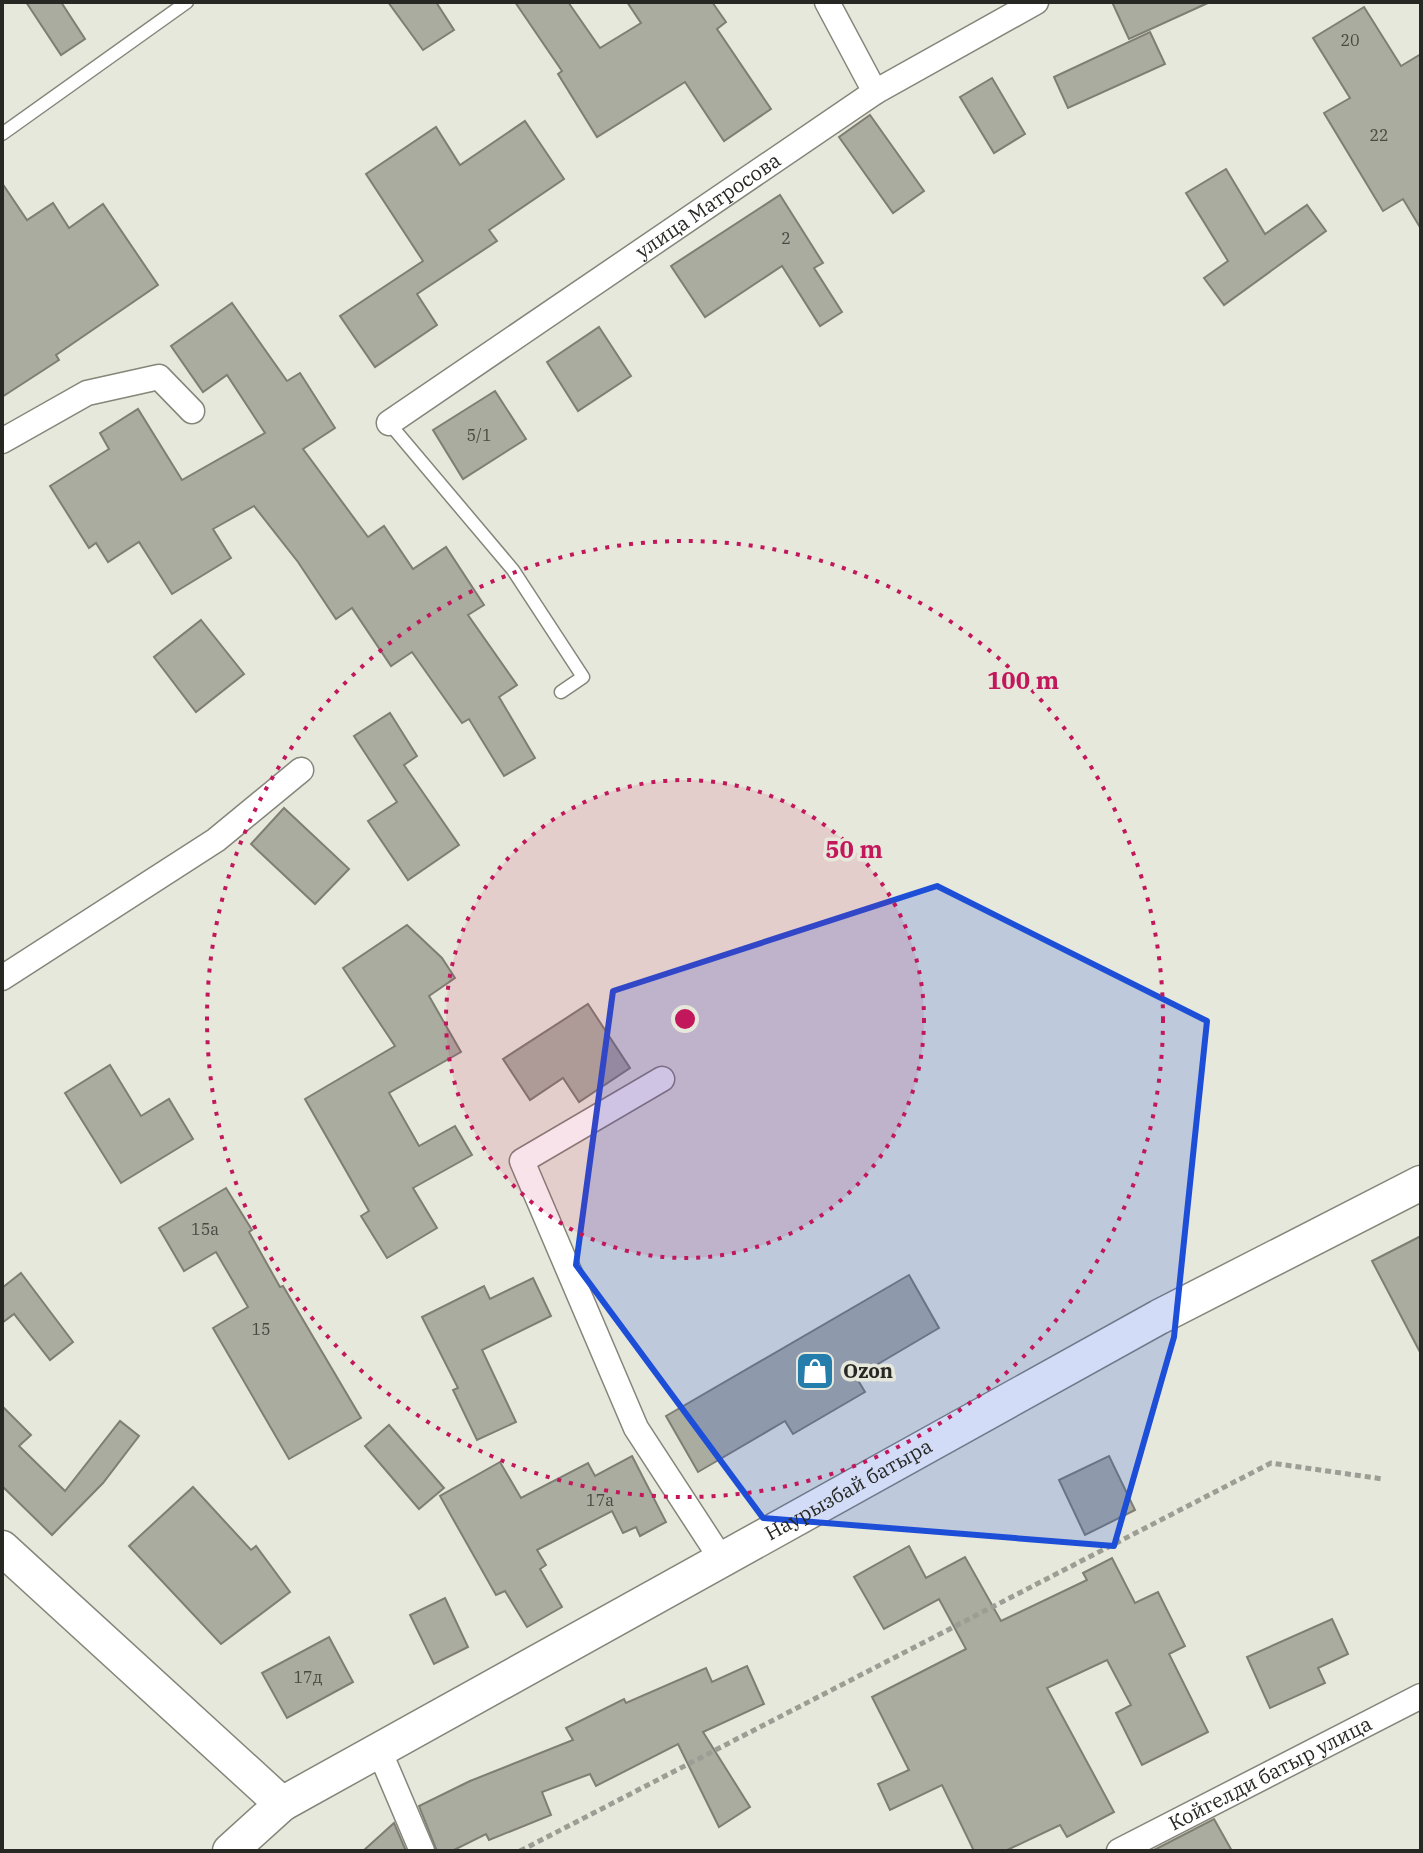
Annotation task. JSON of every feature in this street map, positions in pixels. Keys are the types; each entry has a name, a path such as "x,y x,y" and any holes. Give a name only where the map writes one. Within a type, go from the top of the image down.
{"main road":[{"name":"Наурызбай батыра","path":"230,1851 282,1804 1159,1317 1421,1183"},
{"path":"2,1548 282,1804"}],"street":[{"path":"827,2 875,92"},
{"name":"улица Матросова","path":"389,423 875,92 1036,2"},
{"path":"2,441 87,393 159,377 192,411"},
{"path":"2,978 216,840 301,770"},
{"path":"662,1079 522,1161 636,1428 722,1560"},
{"name":"Койгелди батыр улица","path":"1119,1851 1421,1696"},
{"path":"379,1750 422,1851"}],"lane":[{"path":"2,134 187,2"},
{"path":"389,423 513,570 583,677 561,692"}],"path":[{"path":"520,1851 1271,1463 1383,1479"}],"highlighted area":[{"path":"937,886 1207,1021 1174,1337 1114,1546 763,1518 576,1265 613,991"}],"building":[{"path":"26,2 61,2 85,39 61,55"},
{"path":"388,2 436,2 454,30 423,50"},
{"path":"515,2 568,2 600,48 641,23 627,2 712,2 726,22 717,29 771,109 724,141 685,82 597,137 558,74 562,71"},
{"path":"1112,2 1210,2 1129,39"},
{"path":"1364,7 1401,66 1421,54 1421,229 1403,199 1383,211 1324,113 1350,98 1313,38"},
{"path":"1150,32 1165,64 1068,108 1054,77"},
{"path":"992,78 1025,134 994,153 960,97"},
{"path":"870,115 924,191 893,213 839,137"},
{"path":"525,121 564,179 489,230 497,241 417,294 437,325 375,367 340,316 423,261 366,174 436,127 460,165"},
{"path":"1226,169 1265,234 1307,205 1326,231 1224,305 1204,278 1228,261 1186,193"},
{"path":"2,183 27,220 53,203 69,228 103,204 158,285 56,355 59,360 2,397"},
{"path":"780,195 823,263 814,268 842,312 820,326 782,266 705,317 671,266"},
{"path":"232,303 287,381 300,373 335,428 303,449 368,537 384,526 413,569 446,547 484,605 468,615 517,685 499,697 535,758 504,776 469,719 462,723 412,652 391,666 352,608 336,619 298,562 254,506 213,529 231,558 172,594 139,542 108,562 96,543 89,548 50,486 109,449 100,433 138,409 182,480 265,433 227,375 203,392 171,346"},
{"path":"599,327 631,376 578,411 547,362"},
{"path":"495,391 526,439 463,479 433,430"},
{"path":"201,620 244,674 196,712 154,657"},
{"path":"390,713 417,756 404,765 459,845 408,880 368,821 397,802 354,736"},
{"path":"284,808 349,869 315,904 251,844"},
{"path":"407,925 442,958 455,978 429,996 461,1052 389,1093 419,1146 455,1126 472,1155 413,1188 437,1228 387,1258 361,1216 369,1211 305,1099 395,1046 343,968"},
{"path":"588,1004 630,1068 579,1102 563,1078 530,1100 503,1059"},
{"path":"110,1065 141,1116 169,1099 193,1139 121,1183 65,1093"},
{"path":"226,1188 252,1230 249,1232 280,1287 283,1286 361,1418 289,1459 213,1328 248,1307 216,1252 184,1271 159,1228"},
{"path":"1421,1236 1421,1354 1372,1261"},
{"path":"21,1273 73,1342 50,1360 14,1314 2,1323 2,1288"},
{"path":"909,1275 939,1328 856,1377 865,1392 793,1434 785,1421 698,1472 666,1416"},
{"path":"533,1278 551,1316 482,1350 516,1422 477,1440 453,1390 458,1388 422,1317 484,1286 490,1299"},
{"path":"2,1406 31,1435 19,1446 65,1491 120,1421 139,1436 103,1483 52,1535 2,1486"},
{"path":"389,1425 444,1488 419,1509 365,1446"},
{"path":"632,1456 666,1522 640,1536 636,1527 623,1533 612,1511 537,1550 546,1565 540,1569 562,1607 527,1627 505,1591 496,1595 440,1496 500,1462 521,1498 588,1463 595,1476"},
{"path":"1109,1456 1135,1510 1085,1535 1059,1480"},
{"path":"193,1487 251,1550 256,1546 290,1592 221,1644 129,1546"},
{"path":"909,1546 926,1578 965,1557 1001,1621 1087,1580 1083,1573 1112,1558 1135,1603 1158,1592 1185,1646 1169,1654 1208,1732 1142,1765 1116,1713 1131,1705 1107,1660 1047,1688 1114,1812 1067,1837 1060,1825 1005,1851 974,1851 942,1785 890,1810 878,1784 909,1770 872,1697 966,1649 939,1599 884,1629 854,1577"},
{"path":"445,1598 468,1647 434,1664 410,1615"},
{"path":"1332,1619 1348,1654 1318,1668 1325,1683 1270,1708 1247,1657"},
{"path":"329,1637 353,1682 287,1718 262,1673"},
{"path":"747,1666 764,1704 703,1732 750,1807 719,1827 678,1744 596,1786 590,1774 542,1792 551,1815 489,1840 486,1834 452,1851 437,1851 419,1806 470,1781 573,1740 566,1728 624,1699 626,1703 706,1668 712,1682"},
{"path":"1214,1819 1232,1851 1152,1851 1158,1848"},
{"path":"394,1823 406,1851 363,1851"}],"place":[{"name":"Ozon","path":"815,1371"}]}
